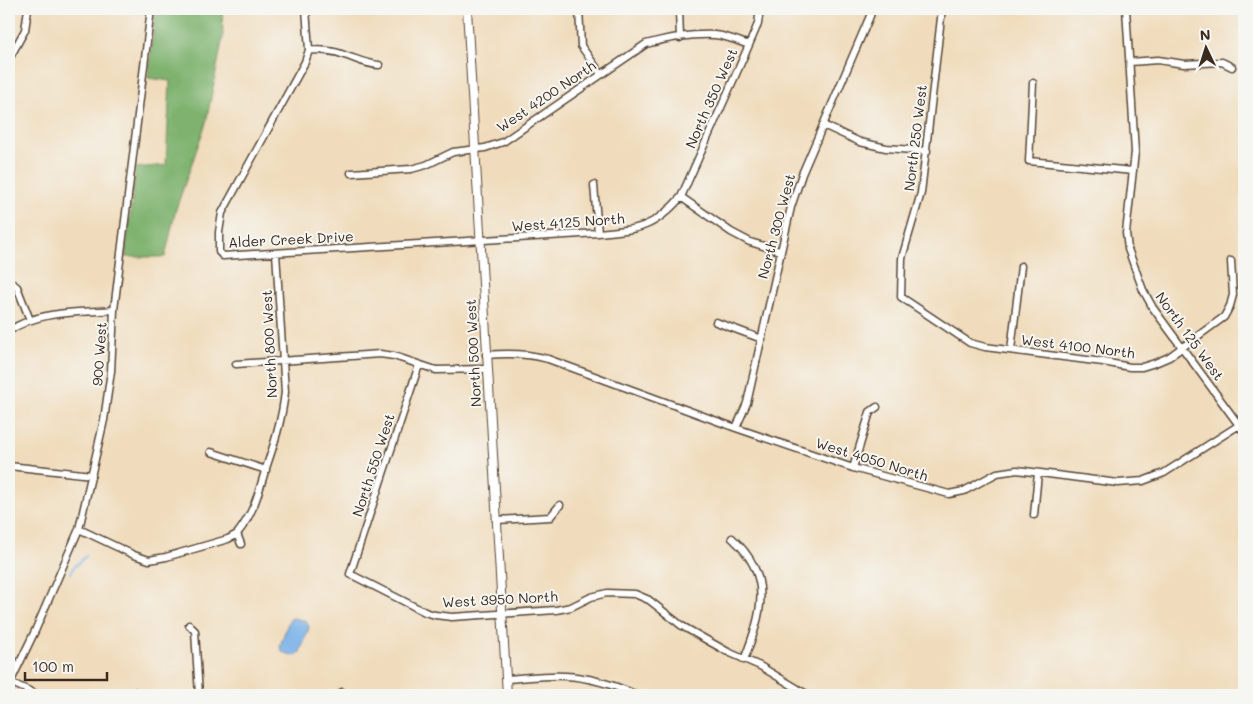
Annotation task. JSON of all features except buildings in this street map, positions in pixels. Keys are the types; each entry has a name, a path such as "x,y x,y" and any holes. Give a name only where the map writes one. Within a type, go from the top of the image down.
{"street":[{"path":"9,59 25,30 28,9"},
{"name":"900 West","path":"9,684 35,631 79,529 92,475 109,392 114,310 152,9"},
{"name":"Alder Creek Drive","path":"306,9 308,50 302,70 227,202 220,223 219,252 223,256 481,240"},
{"name":"North 500 West","path":"467,9 507,695"},
{"path":"579,9 581,46 601,74"},
{"path":"679,9 680,38"},
{"name":"North 350 West","path":"681,197 758,24 760,9"},
{"name":"North 300 West","path":"736,428 747,403 791,207 802,174 872,9"},
{"name":"North 250 West","path":"901,297 902,258 921,193 927,151 942,9"},
{"name":"North 125 West","path":"1126,9 1135,132 1126,233 1128,249 1143,290 1153,308 1242,424 1244,432"},
{"name":"West 4200 North","path":"351,173 411,170 453,152 476,150 503,142 646,44 665,39 716,35 749,45"},
{"path":"308,50 324,50 342,54 366,64 379,65"},
{"path":"1130,62 1158,60 1184,64 1222,62 1232,67"},
{"path":"1033,83 1029,161 1133,171"},
{"path":"823,126 860,142 886,148 927,151"},
{"path":"594,185 598,233"},
{"path":"681,197 731,232 750,242 780,251"},
{"name":"West 4125 North","path":"481,240 634,230 648,224 670,209 681,197"},
{"name":"North 800 West","path":"237,534 248,521 283,414 285,392 276,252"},
{"name":"West 4100 North","path":"901,297 970,343 985,347 1130,367 1142,367 1169,357 1224,317 1233,295 1231,261"},
{"path":"1011,350 1021,266"},
{"path":"9,281 17,287 30,320"},
{"path":"9,331 30,320 47,315 114,310"},
{"path":"716,322 762,339"},
{"name":"West 4050 North","path":"486,355 513,353 548,359 736,428 853,468 949,494 964,491 996,473 1017,470 1118,483 1143,481 1164,473 1242,424"},
{"path":"236,364 380,354 394,356 436,370 487,369"},
{"name":"North 550 West","path":"350,574 419,365"},
{"path":"853,468 870,412 877,407"},
{"path":"211,452 266,470"},
{"path":"9,466 92,475"},
{"path":"1034,514 1038,473"},
{"path":"496,520 550,517 560,505"},
{"path":"79,529 134,555 149,560 228,539 237,534 241,544"},
{"path":"732,538 745,550 756,569 759,581 759,613 744,660"},
{"name":"West 3950 North","path":"350,574 425,612 452,617 556,610 571,607 591,597 607,593 635,594 649,600 682,626 744,660 760,666 798,692 808,695"},
{"path":"189,625 194,631 199,695"},
{"path":"506,680 572,677 616,686 637,695"},
{"path":"9,684 38,695"}],"green space":[{"path":"156,9 222,9 223,37 206,123 176,209 165,257 125,257 136,168 166,165 170,81 148,78"}],"water":[{"path":"293,618 306,621 309,627 300,652 295,656 282,652 280,646 289,620"}],"waterway":[{"path":"71,573 74,567 86,556"}]}
